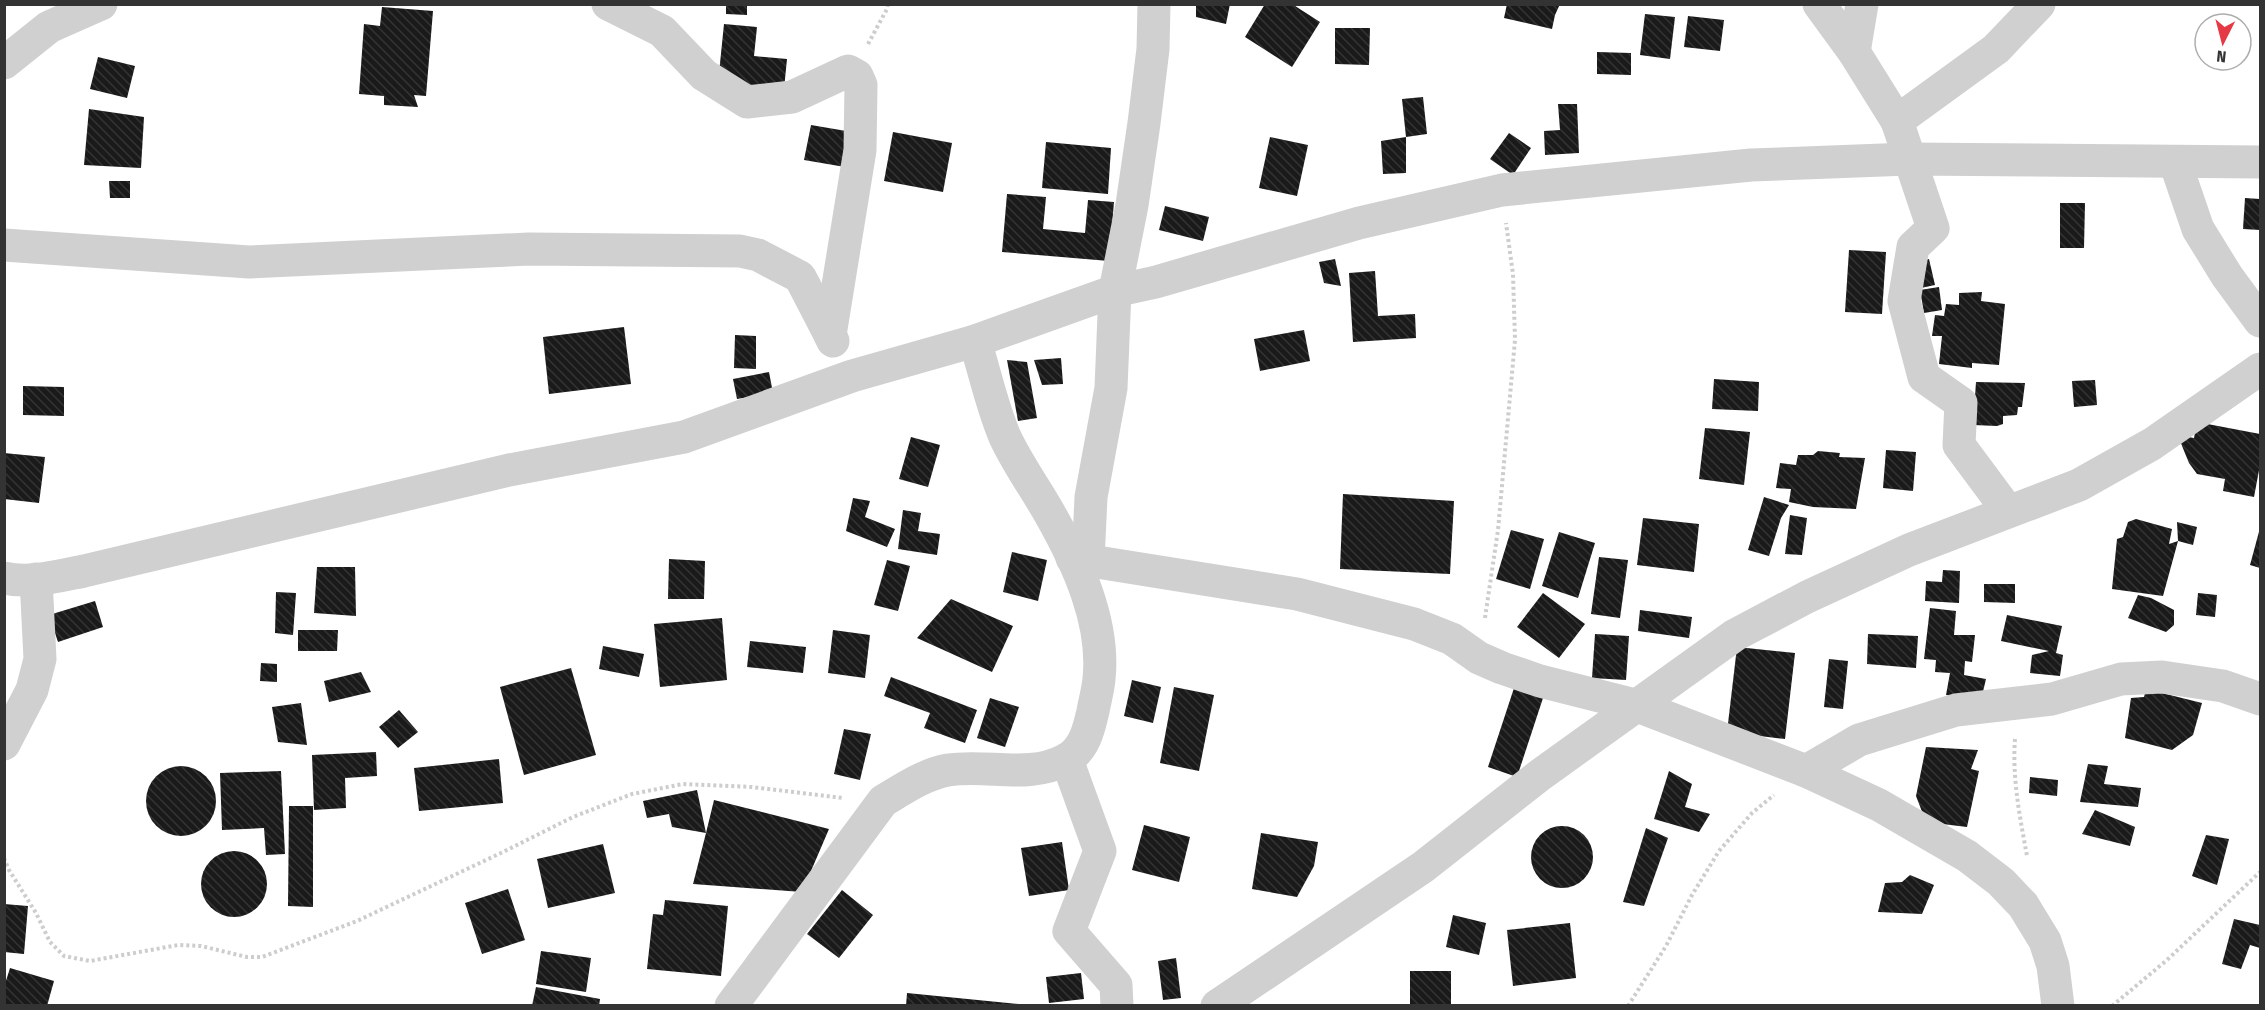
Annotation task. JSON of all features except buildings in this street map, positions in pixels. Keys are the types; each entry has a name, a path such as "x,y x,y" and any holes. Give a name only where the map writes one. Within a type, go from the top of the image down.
{"street":[{"path":"4,63 50,27 102,4"},
{"path":"608,4 662,31 704,75 747,102 792,97 848,71 857,76 861,85 860,150 830,335"},
{"path":"1080,560 1111,388 1115,291 1132,205 1144,123 1153,49 1154,4"},
{"path":"1819,4 1854,52 1897,121 1933,228 1913,247 1904,301 1924,377 1961,403 1959,445 2008,511"},
{"path":"1854,52 1862,4"},
{"path":"1897,121 1996,49 2039,4"},
{"path":"4,744 32,690 40,659 20,578 84,572 509,470 684,437 852,376 975,341 1115,291 1156,282 1359,223 1502,190 1751,165 1909,159 2260,162"},
{"path":"2175,162 2198,229 2227,276 2260,321"},
{"path":"4,245 249,262 529,249 740,251 758,255 800,277 852,376"},
{"path":"731,1005 883,801 914,782 947,770 1023,771 1046,768 1067,760 1080,748 1089,729 1100,679 1093,609 1080,560 1019,463 1005,435 975,341"},
{"path":"1217,1005 1423,867 1540,775 1635,705 1746,629 1909,550 2079,485 2152,444 2260,369"},
{"path":"1080,560 1221,580 1297,594 1413,624 1452,639 1479,658 1540,681 1635,705 1806,771 1879,804 1967,856 2001,882 2023,905 2045,941 2057,986 2058,1005"},
{"path":"1806,771 1859,740 1956,710 2052,699 2121,679 2162,677 2223,686 2260,699"},
{"path":"1067,760 1100,850 1069,931 1116,986 1117,1005"}],"path":[{"path":"857,76 870,37 888,4"},
{"path":"1479,658 1498,530 1515,340 1513,274 1502,190"},
{"path":"2018,702 2014,758 2017,802 2027,857"},
{"path":"1628,1005 1666,946 1692,895 1719,851 1752,813 1806,771"},
{"path":"4,858 50,942 64,956 90,961 178,945 201,946 247,957 262,957 357,921 573,817 632,794 683,784 752,787 883,801"},
{"path":"2112,1005 2167,960 2260,872"}]}
